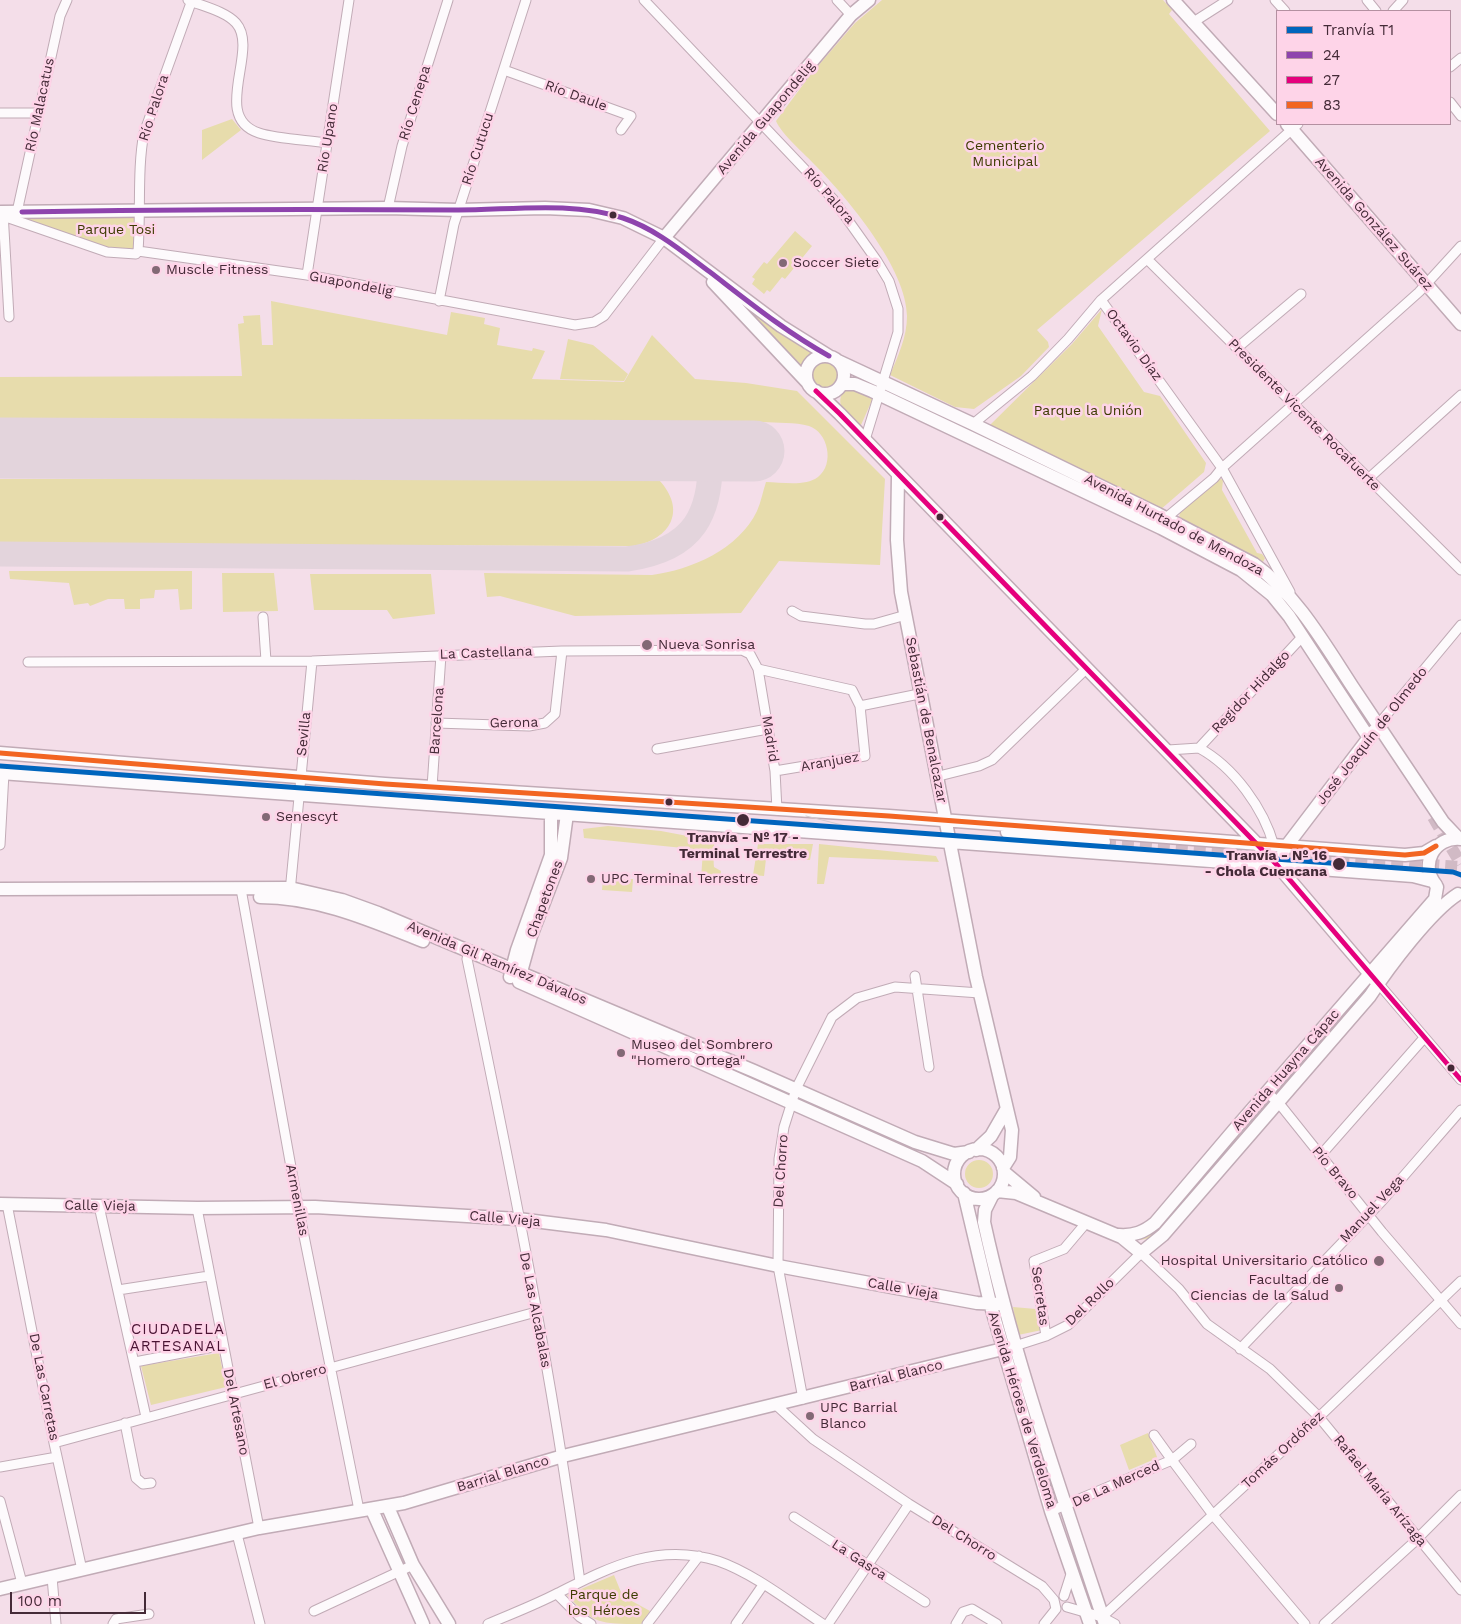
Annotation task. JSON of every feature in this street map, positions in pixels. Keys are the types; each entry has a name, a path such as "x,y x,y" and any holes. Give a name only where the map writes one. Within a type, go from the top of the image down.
{"main road":[{"name":"Avenida Guapondelig","path":"664,238 852,15 869,0"},
{"path":"1173,0 1276,113"},
{"name":"Avenida González Suárez","path":"1292,125 1461,324"},
{"name":"Avenida Hurtado de Mendoza","path":"2,213 317,208 458,210 545,208 589,210 622,218 664,238 788,331 833,358 974,424 1164,523 1257,582 1272,595 1369,738"},
{"name":"Avenida Hurtado de Mendoza","path":"685,254 898,476 1168,750 1259,846"},
{"path":"840,386 827,394 812,387 806,372 810,362 818,356 833,358 844,372 836,403 840,414"},
{"name":"Avenida Hurtado de Mendoza","path":"840,386 855,384 879,394 1164,523 1262,570 1282,588 1304,616 1443,822 1460,839"},
{"name":"Sebastián de Benalcazar","path":"898,476 898,558 919,694 939,776 980,993 1012,1130 1010,1157 1003,1170"},
{"name":"José Joaquín de Olmedo","path":"1278,866 1280,847 1378,725"},
{"path":"0,753 432,787 946,821 1259,846 1410,855 1424,853 1448,840 1460,839"},
{"path":"2,773 1413,876 1435,884 1444,891 1460,893"},
{"name":"Chapetones","path":"515,975 516,950 551,855 551,813"},
{"name":"Chapetones","path":"515,975 561,858 567,814"},
{"path":"960,822 1025,836 1104,842"},
{"path":"1435,884 1428,870 1429,859 1436,846"},
{"path":"1280,847 1293,867"},
{"path":"1278,866 1374,979"},
{"name":"Avenida Huayna Cápac","path":"1141,1253 1163,1236 1278,1102 1435,900 1435,884"},
{"name":"Avenida Gil Ramírez Dávalos","path":"0,889 290,893 341,905 796,1089 929,1148 954,1154 973,1151 990,1152 996,1156 1003,1170 1044,1204"},
{"name":"Avenida Gil Ramírez Dávalos","path":"0,897 242,892"},
{"name":"Avenida Huayna Cápac","path":"1119,1235 1136,1234 1147,1230 1155,1223 1266,1092 1442,907 1460,893"},
{"name":"Avenida Gil Ramírez Dávalos","path":"515,975 922,1162 960,1189 981,1199 995,1193 1016,1193 1138,1244 1153,1243"},
{"path":"960,1189 955,1169 958,1162 990,1136 1006,1110"},
{"path":"1234,1130 1246,1140"},
{"path":"995,1193 1003,1182 1003,1170"},
{"name":"Avenida Héroes de Verdeloma","path":"960,1189 1010,1348 1103,1620"},
{"name":"Avenida Héroes de Verdeloma","path":"995,1193 985,1210 984,1222 996,1304"},
{"name":"Calle Vieja","path":"4,1204 196,1208 298,1206 518,1219 606,1230 778,1266 996,1304"},
{"path":"1119,1235 1141,1253"},
{"name":"Avenida Héroes de Verdeloma","path":"1010,1348 1051,1510 1088,1619"},
{"name":"Barrial Blanco","path":"0,1589 259,1528 388,1507 563,1456 1010,1348"},
{"path":"388,1507 413,1565 449,1624"},
{"name":"Armenillas","path":"366,1510 400,1571 423,1624"}],"street":[{"name":"Río Malacatus","path":"17,212 60,16 68,0"},
{"name":"Río Upano","path":"307,275 349,0"},
{"name":"Río Cenepa","path":"388,208 402,146 448,0"},
{"name":"Río Cutucu","path":"439,300 458,210 526,0"},
{"name":"Río Palora","path":"644,0 833,199 853,223 889,281 896,298 899,319 894,347 865,440"},
{"path":"837,0 852,15"},
{"path":"1192,23 1228,0"},
{"path":"1275,0 1284,10"},
{"path":"1367,0 1375,10"},
{"path":"1394,10 1403,0"},
{"path":"190,1 228,16 237,24 242,39 236,99 237,111 242,120 259,134 328,143"},
{"name":"Río Palora","path":"138,251 141,210 140,150 144,133 190,1"},
{"path":"1451,66 1461,58"},
{"name":"Río Daule","path":"504,70 631,116 620,130"},
{"path":"1451,103 1461,116"},
{"path":"0,113 38,113"},
{"name":"Octavio Díaz","path":"1292,125 1101,300 1222,468 1304,616"},
{"path":"2,213 9,317"},
{"name":"Guapondelig","path":"2,213 107,252 136,254 138,251 307,275 573,325 602,319 612,309 664,238"},
{"path":"1164,523 1169,510 1212,472 1222,468 1427,284 1461,246"},
{"name":"Presidente Vicente Rocafuerte","path":"1147,259 1461,570"},
{"path":"1236,348 1301,294"},
{"path":"974,424 1032,376 1068,339 1101,300"},
{"path":"1368,479 1461,394"},
{"path":"792,611 801,616 865,624 882,622 906,615"},
{"path":"263,617 266,661"},
{"name":"José Joaquín de Olmedo","path":"1378,725 1461,625"},
{"name":"Regidor Hidalgo","path":"1199,748 1302,637"},
{"name":"La Castellana","path":"28,662 312,661 562,651 742,650 750,654 758,669"},
{"name":"Gerona","path":"436,722 529,726 545,723 555,714 562,651"},
{"name":"Barcelona","path":"432,787 441,655"},
{"name":"Sevilla","path":"290,893 312,661"},
{"path":"939,776 979,766 992,760 1087,668"},
{"path":"758,669 852,690 860,706 919,694"},
{"name":"Madrid","path":"758,669 775,771 777,810"},
{"name":"Aranjuez","path":"775,771 865,756 860,706"},
{"path":"657,750 768,729"},
{"path":"1168,750 1199,748 1221,764 1246,793 1280,847"},
{"path":"0,845 2,773"},
{"path":"1259,846 1278,866"},
{"name":"Armenillas","path":"242,892 298,1206 330,1367 366,1510"},
{"name":"De Las Alcabalas","path":"468,955 563,1456 580,1582"},
{"path":"915,976 929,1067"},
{"path":"1374,979 1461,1080"},
{"name":"Del Chorro","path":"803,1399 778,1266 781,1142 796,1089 832,1017 857,998 895,988 980,993"},
{"path":"1320,1156 1424,1038"},
{"name":"Pío Bravo","path":"1266,1092 1278,1102 1320,1156 1461,1324"},
{"name":"Manuel Vega","path":"1240,1349 1368,1214 1461,1110"},
{"name":"De Las Carretas","path":"4,1204 82,1570"},
{"path":"100,1206 146,1417"},
{"name":"Del Artesano","path":"196,1208 231,1394 259,1528"},
{"name":"Secretas","path":"1046,1336 1034,1261 1064,1249 1086,1223"},
{"name":"Rafael María Arízaga","path":"1141,1253 1179,1288 1207,1324 1270,1369 1319,1417 1461,1590"},
{"name":"Del Rollo","path":"1010,1348 1046,1336 1068,1325 1141,1253"},
{"path":"118,1290 209,1276"},
{"name":"Tomás Ordóñez","path":"1103,1620 1461,1281"},
{"name":"El Obrero","path":"54,1443 536,1312"},
{"path":"135,1362 223,1345"},
{"name":"Del Chorro","path":"776,1405 813,1439 910,1504 1042,1586 1055,1604"},
{"path":"125,1423 136,1478 143,1484 151,1483"},
{"path":"1154,1435 1172,1460 1191,1444"},
{"path":"0,1467 57,1457"},
{"name":"De La Merced","path":"1051,1510 1064,1507 1172,1460 1213,1515 1305,1624"},
{"path":"1324,1624 1461,1495"},
{"path":"0,1501 22,1583"},
{"path":"828,1624 910,1504"},
{"name":"La Gasca","path":"794,1517 925,1602"},
{"path":"237,1534 260,1624"},
{"path":"488,1624 630,1560 661,1554 698,1556 719,1561 763,1586 822,1624"},
{"path":"648,1624 698,1556"},
{"path":"314,1611 413,1565"},
{"path":"1064,1596 1072,1571"},
{"path":"52,1577 56,1624"},
{"path":"736,1624 763,1586"},
{"path":"557,1594 580,1617 591,1624"},
{"path":"1044,1624 1055,1604 1057,1596 1064,1596 1068,1600 1067,1608"},
{"path":"1055,1604 1061,1611 1067,1608"},
{"path":"1067,1608 1088,1619 1103,1620 1115,1624"},
{"path":"956,1624 963,1612 972,1609 997,1624"},
{"path":"113,1624 116,1619 149,1614"}],"green space":[{"name":"Cementerio Municipal","path":"882,0 1163,0 1172,10 1169,14 1270,131 1037,330 1048,342 1049,347 1021,376 974,409 955,407 890,375 902,346 907,324 904,297 897,277 874,236 859,216 829,180 788,138 776,121 811,74 855,23"},
{"path":"232,119 241,130 202,160 202,130"},
{"name":"Parque Tosi","path":"136,211 134,252 84,244 4,215"},
{"name":"Soccer Siete","path":"795,231 812,246 785,279 782,277 770,292 767,290 764,294 752,284 755,279 752,277 764,262 767,264"},
{"path":"711,276 815,352 801,370"},
{"path":"271,301 447,335 451,312 485,318 484,324 500,328 497,345 532,351 533,348 545,351 532,379 624,382 652,335 695,379 746,383 797,391 885,479 880,565 779,561 741,613 575,616 500,596 487,597 484,573 652,575 698,563 726,547 749,524 757,511 766,482 806,482 818,477 823,471 828,457 825,441 816,429 792,423 0,421 0,377 242,376 238,324 244,323 243,316 260,315 262,345 273,345"},
{"name":"Parque la Unión","path":"1102,309 1098,326 1144,392 1160,396 1206,463 1204,472 1160,510 990,425 1072,344"},
{"path":"568,339 593,345 628,374 624,381 560,379"},
{"path":"825,360 836,364 840,375 836,386 825,390 814,386 810,375 814,364"},
{"path":"852,388 873,398 861,425 847,415 841,407 840,402 843,392"},
{"path":"1218,478 1223,480 1222,490 1257,553 1262,554 1265,558 1263,562 1261,563 1179,518 1180,512"},
{"path":"0,479 648,479 659,480 672,502 673,512 671,522 666,530 647,542 634,546 0,544"},
{"path":"9,571 192,571 192,609 180,610 178,589 155,590 154,598 140,599 140,609 125,609 124,599 108,599 90,606 88,603 74,605 69,583 10,579"},
{"path":"222,573 274,573 278,611 223,612"},
{"path":"310,574 431,574 435,614 393,619 387,610 314,610"},
{"path":"608,826 661,831 714,841 714,867 721,871 720,880 701,879 703,850 584,838 583,829"},
{"path":"758,844 813,844 810,860 766,859 764,876 753,875"},
{"path":"819,844 936,856 939,862 829,857 824,884 817,884"},
{"path":"603,879 633,879 632,892 602,890"},
{"path":"1362,992 1366,996 1286,1087 1281,1083"},
{"path":"1235,1134 1241,1137 1155,1237 1140,1240 1132,1238"},
{"path":"979,1160 989,1164 993,1174 989,1184 979,1188 969,1184 965,1174 969,1164"},
{"path":"1013,1307 1036,1309 1042,1330 1018,1335"},
{"path":"219,1353 226,1387 151,1405 141,1366"},
{"path":"1148,1433 1157,1457 1129,1470 1120,1445"},
{"name":"Parque de los Héroes","path":"614,1575 625,1602 630,1600 650,1611 641,1624 616,1624 598,1620 584,1612 567,1595"}],"taxiway":[{"path":"0,554 627,559 650,554 669,547 695,525 703,510 708,493 710,450"}],"runway":[{"path":"0,448 754,451"}],"tunnel":[{"path":"1433,817 1461,864"},
{"path":"1104,842 1461,867"}],"tram line":[{"name":"T1","path":"0,766 1453,872 1461,875"},
{"path":"806,816 850,827"}],"transit line":[{"name":"24","path":"22,212 562,208 603,213 623,218 647,228 679,249 783,327 829,356"},
{"name":"27","path":"816,391 1278,866 1461,1080"},
{"name":"83","path":"0,753 385,784 889,816 1405,855 1424,853 1436,846"}],"place":[{"name":"Soccer Siete","path":"783,263"},
{"name":"Muscle Fitness","path":"156,270"},
{"name":"Nueva Sonrisa","path":"647,645"},
{"name":"Senescyt","path":"266,817"},
{"name":"Tranvía - Nº 17 - Terminal Terrestre","path":"743,820"},
{"name":"Tranvía - Nº 16 - Chola Cuencana","path":"1339,864"},
{"name":"UPC Terminal Terrestre","path":"591,879"},
{"name":"Museo del Sombrero \"Homero Ortega\"","path":"621,1053"},
{"name":"Hospital Universitario Católico","path":"1379,1261"},
{"name":"Facultad de Ciencias de la Salud","path":"1339,1288"},
{"name":"UPC Barrial Blanco","path":"810,1416"}],"district":[{"name":"CIUDADELA ARTESANAL","path":"178,1338"}]}
